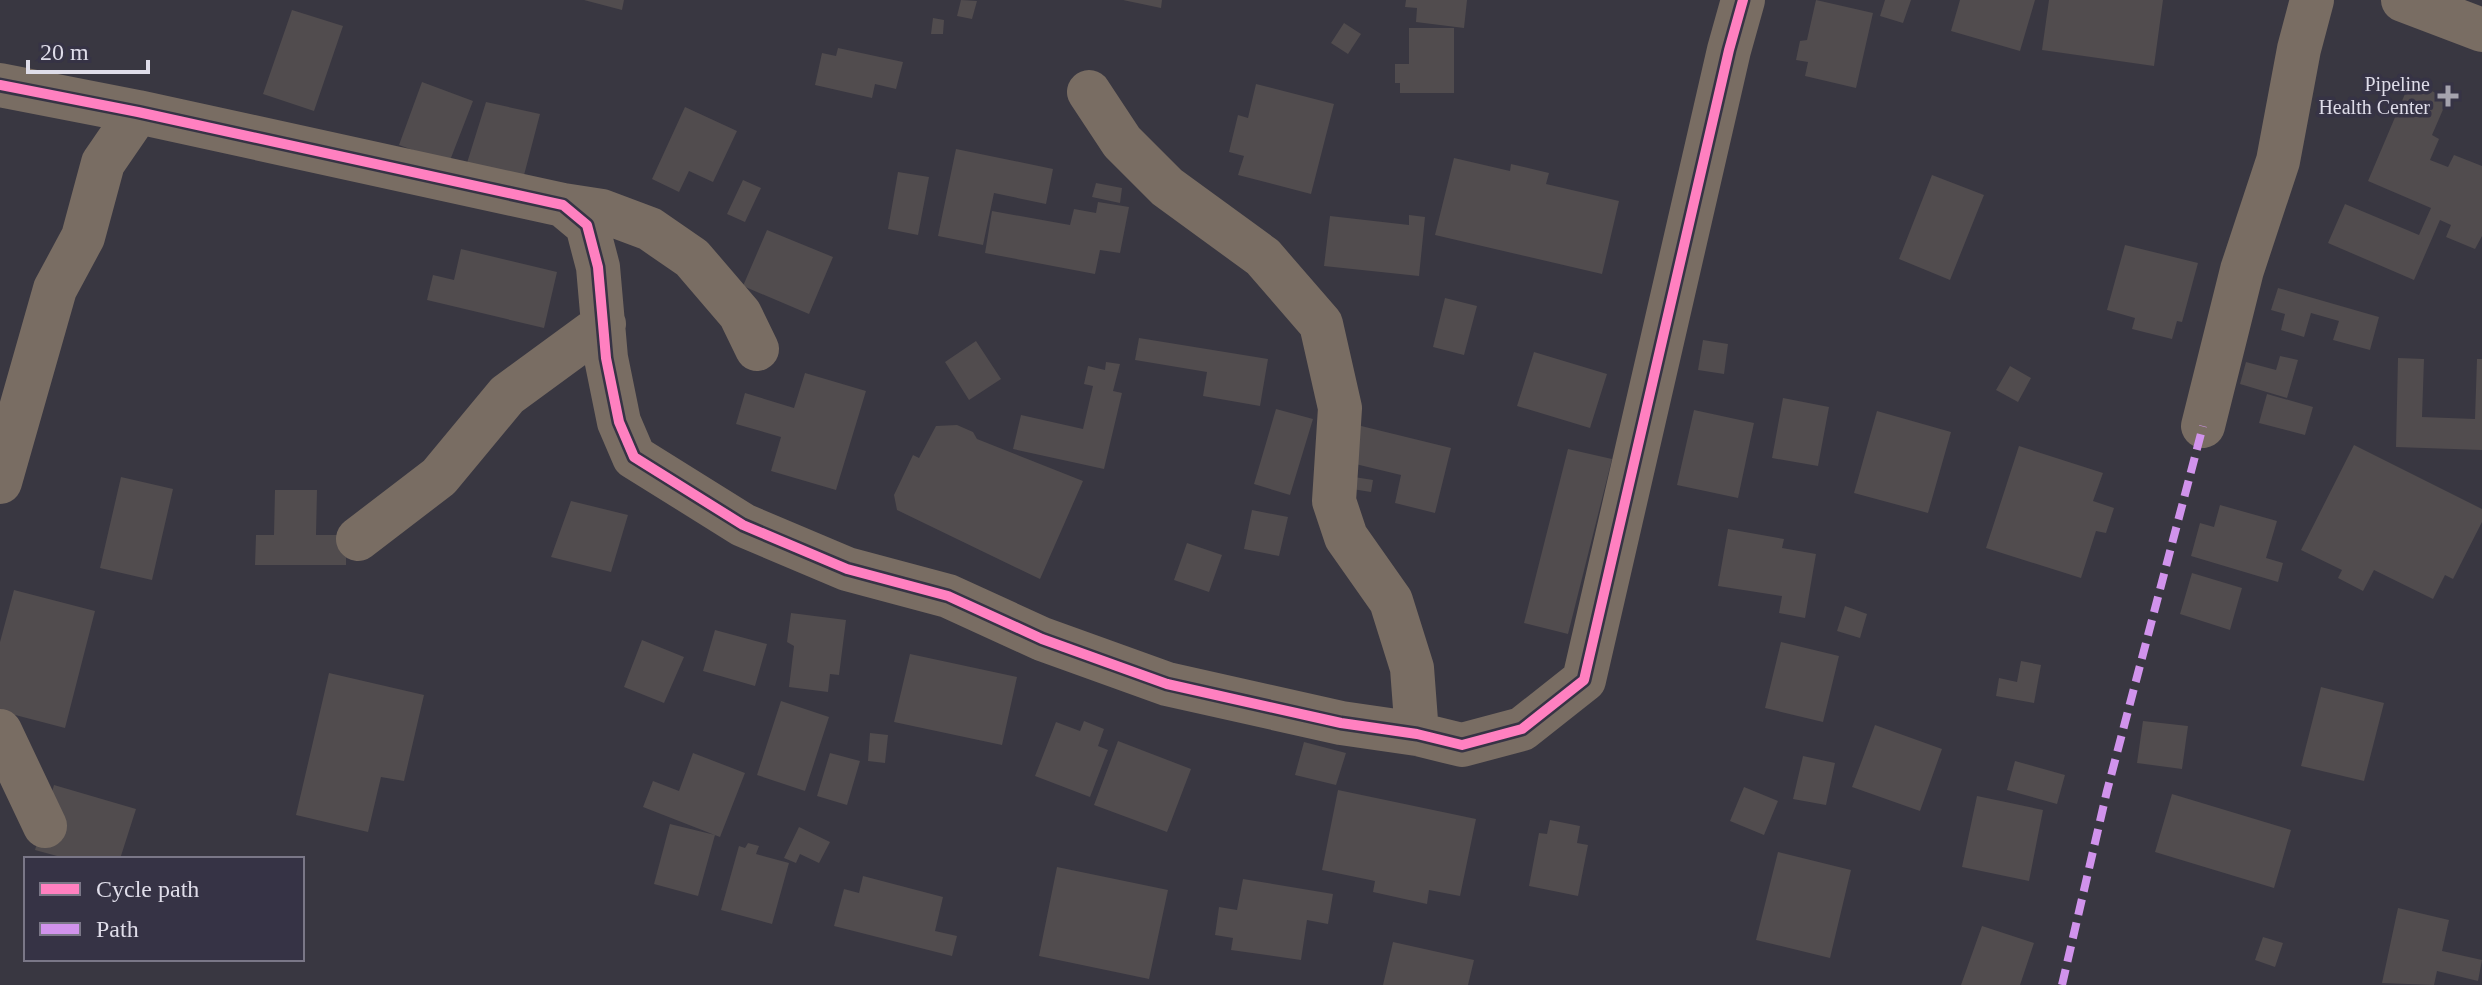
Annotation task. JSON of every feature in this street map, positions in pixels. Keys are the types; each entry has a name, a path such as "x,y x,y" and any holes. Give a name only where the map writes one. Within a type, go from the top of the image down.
{"street":[{"path":"563,205 587,225 598,267 606,358 619,422 634,457 743,525 847,569 948,596 1042,639 1167,684 1341,723 1417,734 1462,745 1522,729 1584,680 1743,0"},
{"path":"2203,426 2242,270 2278,161 2299,49 2312,0"},
{"path":"2403,0 2482,30"},
{"path":"0,85 602,211 650,229 692,258 740,314 757,349"},
{"path":"1089,92 1122,142 1167,187 1263,257 1321,324 1340,408 1334,501 1346,537 1391,601 1412,668 1417,734"},
{"path":"0,482 55,289 83,237 103,163 138,112"},
{"path":"358,539 439,477 507,395 604,324"},
{"path":"0,731 45,826"}],"building":[{"path":"584,0 624,0 622,10"},
{"path":"961,0 977,1 972,19 957,16"},
{"path":"1123,0 1162,0 1161,8"},
{"path":"1406,0 1467,0 1464,28 1416,22 1417,8 1405,7"},
{"path":"1816,0 1873,13 1856,88 1805,76 1808,62 1796,60 1800,41 1807,40"},
{"path":"1885,0 1911,0 1903,23 1880,16"},
{"path":"1960,0 2035,0 2020,51 1951,31"},
{"path":"2049,0 2163,0 2154,66 2042,50"},
{"path":"292,10 343,26 314,111 263,94"},
{"path":"933,18 944,20 943,34 931,34"},
{"path":"1344,23 1361,34 1348,54 1331,43"},
{"path":"1409,28 1454,28 1454,93 1400,93 1400,83 1395,83 1395,64 1409,64"},
{"path":"838,48 903,62 896,89 875,84 872,98 815,85 822,53 836,56"},
{"path":"422,82 473,101 449,163 399,145"},
{"name":"Pipeline Health Center","path":"2410,82 2448,98 2432,135 2439,139 2430,160 2448,167 2454,155 2482,166 2482,236 2475,249 2446,237 2451,225 2440,220 2414,280 2328,243 2345,204 2419,235 2431,208 2368,181"},
{"path":"1256,84 1334,104 1311,194 1238,175 1244,156 1229,152 1238,115 1248,118"},
{"path":"486,102 540,114 523,179 467,163"},
{"path":"685,107 737,131 713,182 689,171 679,192 652,179"},
{"path":"956,149 1053,169 1046,204 994,193 983,245 938,236"},
{"path":"1454,158 1510,171 1511,164 1549,173 1546,184 1619,201 1602,274 1435,235"},
{"path":"898,172 929,177 918,235 888,229"},
{"path":"1932,175 1984,195 1950,280 1899,259"},
{"path":"743,180 761,188 745,222 727,214"},
{"path":"1096,183 1122,188 1120,203 1092,197"},
{"path":"1098,202 1129,207 1120,253 1100,250 1095,274 985,253 992,211 1070,225 1074,209 1096,213"},
{"path":"1409,215 1425,217 1419,276 1324,266 1330,216 1409,225"},
{"path":"767,230 833,257 809,314 743,286"},
{"path":"2125,245 2198,263 2182,322 2177,321 2172,339 2132,329 2135,318 2107,310"},
{"path":"461,249 557,272 544,328 427,300 433,275 454,280"},
{"path":"2278,288 2379,317 2370,350 2333,340 2339,321 2311,313 2304,337 2281,330 2285,314 2271,310"},
{"path":"1445,298 1477,306 1464,355 1433,347"},
{"path":"1139,338 1268,359 1260,406 1203,396 1207,372 1135,360"},
{"path":"1703,340 1728,344 1724,374 1698,370"},
{"path":"976,341 1001,379 969,400 945,362"},
{"path":"1534,352 1607,374 1590,428 1517,406"},
{"path":"2280,356 2298,360 2287,398 2240,384 2246,362 2276,370"},
{"path":"2398,358 2424,359 2422,417 2475,419 2477,359 2482,359 2482,450 2396,447"},
{"path":"1106,362 1120,364 1113,391 1122,393 1104,469 1013,449 1021,415 1083,429 1093,386 1084,384 1088,366 1105,370"},
{"path":"2010,366 2031,378 2018,402 1996,390"},
{"path":"805,373 866,391 836,490 771,471 781,437 736,424 745,393 794,408"},
{"path":"2267,394 2313,407 2305,435 2259,423"},
{"path":"1783,398 1829,407 1818,466 1772,458"},
{"path":"1276,409 1313,419 1290,495 1254,484"},
{"path":"1694,410 1754,423 1738,498 1677,485"},
{"path":"1877,411 1951,432 1928,513 1854,493"},
{"path":"1353,424 1451,448 1435,513 1395,503 1401,475 1343,461"},
{"path":"957,425 973,432 977,439 1083,481 1040,579 897,510 894,495 913,455 919,458 936,426"},
{"path":"2354,445 2482,509 2482,522 2453,579 2445,575 2433,599 2374,570 2363,591 2338,578 2342,570 2301,550"},
{"path":"2019,446 2103,473 2093,501 2114,508 2106,533 2096,531 2081,578 1986,548"},
{"path":"1568,449 1612,459 1568,634 1524,623"},
{"path":"121,477 173,489 152,580 100,568"},
{"path":"1354,477 1373,480 1371,492 1352,489"},
{"path":"275,490 317,490 316,535 346,535 346,565 255,565 256,535 274,535"},
{"path":"571,501 628,515 611,572 551,557"},
{"path":"2220,505 2277,521 2266,558 2283,563 2278,582 2191,556 2200,523 2214,527"},
{"path":"1252,510 1288,517 1279,556 1244,549"},
{"path":"1728,529 1784,539 1782,548 1816,554 1805,618 1779,613 1782,596 1718,586"},
{"path":"1187,543 1222,555 1209,592 1174,580"},
{"path":"2192,573 2242,588 2230,630 2180,614"},
{"path":"14,590 95,611 65,728 0,711 0,642"},
{"path":"1845,606 1867,614 1860,638 1837,631"},
{"path":"791,613 846,620 839,675 830,674 828,692 789,687 794,646 787,642"},
{"path":"715,630 767,644 755,686 703,671"},
{"path":"642,640 684,657 664,703 624,687"},
{"path":"1781,642 1839,656 1823,722 1765,708"},
{"path":"910,654 1017,677 1002,745 894,722"},
{"path":"2021,661 2041,665 2034,703 1996,696 1999,678 2017,682"},
{"path":"329,673 424,695 404,781 381,777 368,832 296,815"},
{"path":"2321,687 2384,703 2364,781 2301,766"},
{"path":"781,701 829,717 805,791 757,775"},
{"path":"1084,721 1104,729 1098,746 1108,750 1090,797 1035,776 1056,722 1080,731"},
{"path":"2143,721 2188,726 2182,769 2137,763"},
{"path":"1875,725 1942,749 1920,811 1852,787"},
{"path":"870,733 888,735 885,763 868,761"},
{"path":"1118,741 1191,769 1167,832 1094,805"},
{"path":"1304,742 1346,753 1336,785 1295,775"},
{"path":"693,753 745,773 720,837 643,807 653,781 679,791"},
{"path":"830,753 860,761 847,805 817,796"},
{"path":"1803,756 1835,763 1826,805 1793,799"},
{"path":"2015,761 2065,775 2057,804 2007,790"},
{"path":"54,785 136,809 121,857 61,857 35,850"},
{"path":"1744,787 1778,801 1764,835 1730,821"},
{"path":"1338,790 1476,819 1460,896 1429,890 1427,904 1373,892 1375,881 1322,870"},
{"path":"2172,794 2291,830 2274,888 2155,852"},
{"path":"1977,796 2043,810 2029,881 1962,867"},
{"path":"1550,820 1580,826 1577,843 1588,845 1578,896 1529,886 1539,833 1547,834"},
{"path":"670,824 715,835 698,896 654,884"},
{"path":"799,827 830,842 819,863 800,854 796,863 784,858"},
{"path":"748,843 759,846 756,854 789,863 772,924 721,910 739,846 745,848"},
{"path":"1778,852 1851,870 1830,958 1756,940"},
{"path":"1057,867 1168,890 1149,979 1039,956"},
{"path":"863,876 943,897 935,931 957,936 952,956 834,926 844,889 859,893"},
{"path":"1243,879 1333,894 1328,924 1307,920 1301,960 1231,950 1233,938 1215,935 1219,907 1237,910"},
{"path":"2398,908 2449,920 2442,951 2482,960 2478,981 2437,971 2434,985 2382,983"},
{"path":"1982,926 2034,943 2020,985 1961,985"},
{"path":"2263,937 2283,943 2275,967 2255,960"},
{"path":"1393,942 1474,960 1468,985 1383,985"}],"marked path":[{"path":"2062,985 2107,791 2203,426"}],"cycle path":[{"path":"0,85 563,205 587,225 598,267 606,358 619,422 634,457 743,525 847,569 948,596 1042,639 1167,684 1341,723 1417,734 1462,745 1522,729 1584,680 1743,0"}],"place":[{"name":"Pipeline Health Center","path":"2448,96"}]}
